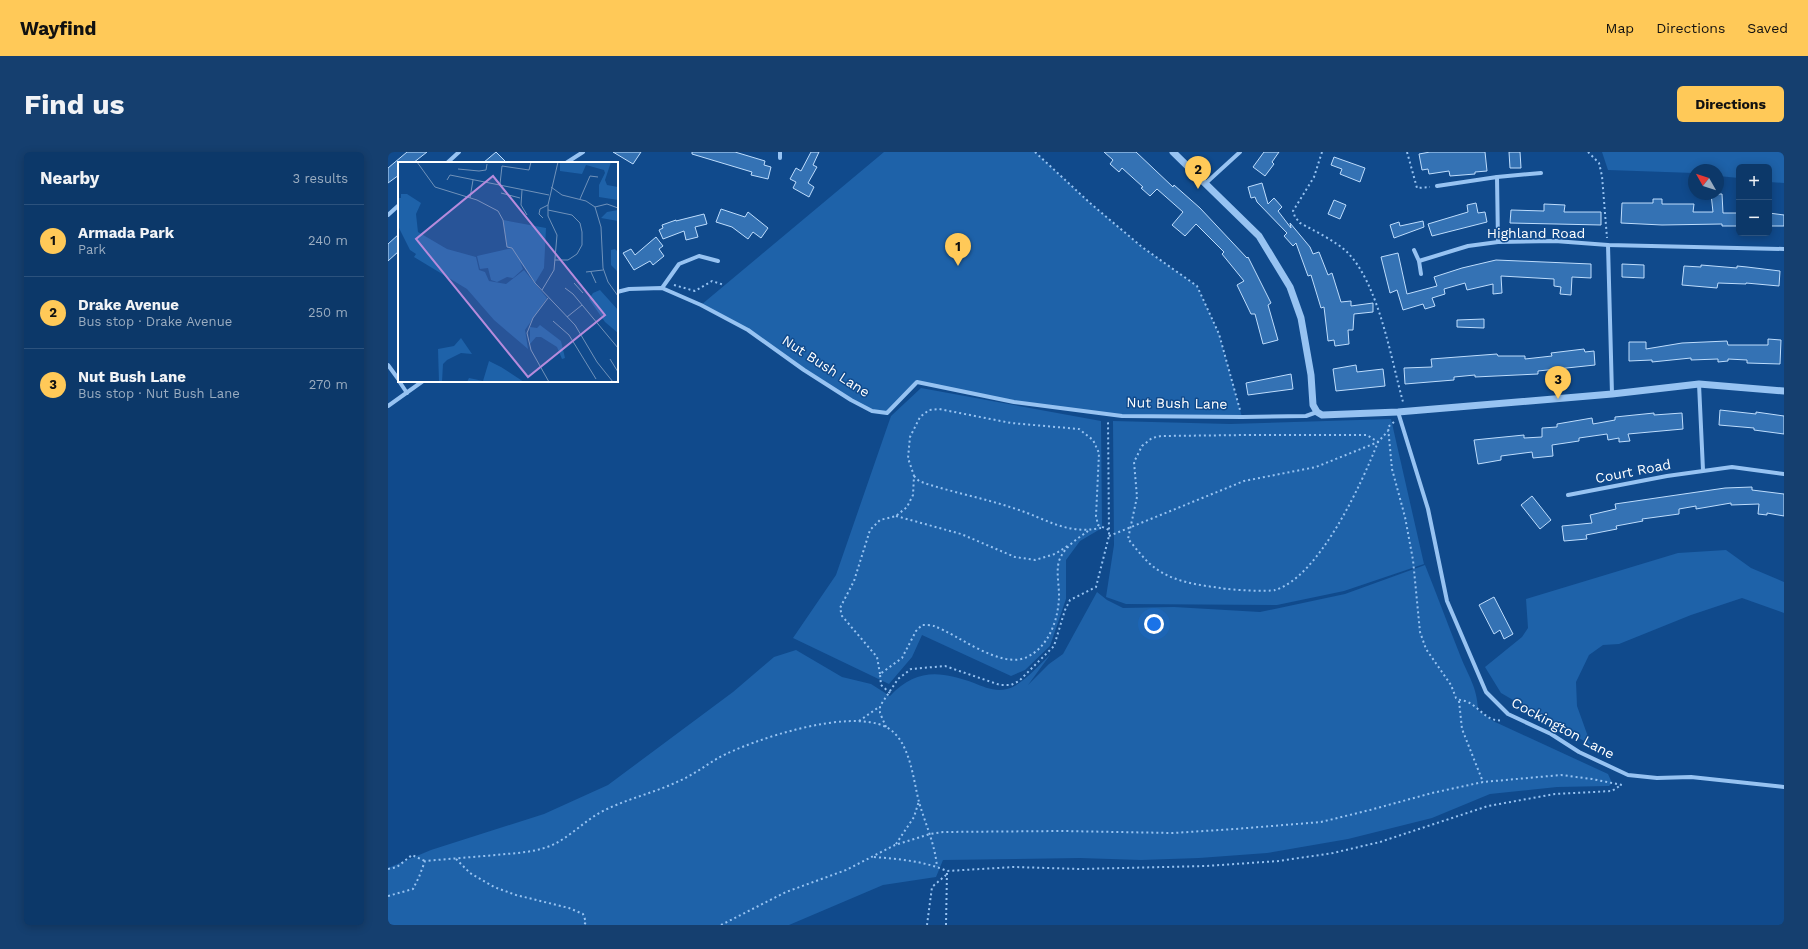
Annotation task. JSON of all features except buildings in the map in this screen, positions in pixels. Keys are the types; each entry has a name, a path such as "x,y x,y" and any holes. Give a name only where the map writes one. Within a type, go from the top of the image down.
{"street":[{"path":"448,162 459,152"},
{"path":"567,162 582,152"},
{"path":"780,152 780,158"},
{"path":"1173,152 1259,236 1290,287 1301,318 1311,375 1313,405 1317,412"},
{"path":"1206,183 1240,152"},
{"path":"1437,186 1497,177 1541,173"},
{"path":"1497,177 1498,242"},
{"path":"388,215 398,206"},
{"name":"Highland Road","path":"1418,261 1468,246 1498,242 1555,242 1608,245 1784,249"},
{"path":"1608,245 1612,394"},
{"path":"1414,250 1421,274"},
{"path":"662,288 679,264 699,256 718,261"},
{"name":"Nut Bush Lane","path":"618,292 629,289 662,288 701,305 748,330 804,370 851,400 872,411 887,413 917,382 1014,402 1108,414 1242,417 1306,416 1317,412 1322,415 1401,414 1612,394 1699,384 1784,391"},
{"path":"388,364 398,379"},
{"path":"400,382 407,393"},
{"path":"388,406 422,382"},
{"path":"1699,384 1703,470"},
{"name":"Cockington Lane","path":"1401,414 1428,509 1447,601 1486,692 1508,714 1551,734 1579,752 1628,775 1657,778 1691,777 1784,787"},
{"name":"Court Road","path":"1568,495 1703,470 1732,467 1784,474"}],"path":[{"path":"1035,152 1090,203 1142,247 1197,286 1219,334 1242,417"},
{"path":"1322,152 1314,177 1293,211 1295,217 1300,223 1346,251 1359,268 1377,306 1401,414 1388,427 1388,430 1378,442 1368,467 1344,514 1317,557 1300,576 1275,590 1227,589 1188,584 1154,568 1128,539 1137,497 1134,462 1142,446 1152,438 1161,436 1367,435 1378,442"},
{"path":"1407,152 1417,188 1437,186"},
{"path":"1588,152 1599,163 1602,176 1608,245"},
{"path":"662,288 676,284 695,291 712,281 724,286"},
{"path":"890,693 881,685 877,657 842,616 840,608 854,581 870,530 880,520 896,516 907,507 913,495 914,476 908,458 910,437 920,417 929,410 939,409 1011,423 1079,429 1093,440 1098,453 1096,516 1098,525 1109,530"},
{"path":"859,721 880,706 898,680 911,669 945,666 1000,685 1012,685 1019,681 1054,646 1065,610 1070,600 1096,587 1109,536 1108,414"},
{"path":"1388,430 1392,469 1405,517 1413,560 1420,632 1432,659 1451,685 1456,698 1468,702 1486,716 1493,719 1502,721 1508,714"},
{"path":"1109,536 1244,481 1316,467 1378,442"},
{"path":"914,476 919,481 927,484 1016,509 1070,530 1088,531 1102,528"},
{"path":"896,516 960,534 1016,557 1035,560 1055,554 1088,531"},
{"path":"880,674 902,658 916,631 922,625 933,626 968,645 996,656 1015,660 1030,656 1039,648 1052,630 1059,597 1059,562 1070,544"},
{"path":"1459,700 1462,729 1483,782"},
{"path":"880,706 880,713 886,727 899,739 907,752 914,775 919,801 930,834 937,867"},
{"path":"388,869 397,867 412,855 425,861 522,853 550,846 575,831 601,812 680,781 720,758 755,743 796,729 821,724 859,721 886,727"},
{"path":"721,925 786,892 846,870 895,845 930,834 943,832 1054,831 1173,833 1321,822 1432,793 1483,782 1561,775 1622,785"},
{"path":"873,857 908,860 947,871 1014,867 1081,869 1192,867 1279,861 1333,853 1380,842 1488,806 1555,794 1612,790 1622,785 1628,775"},
{"path":"895,845 914,817 919,801"},
{"path":"456,858 470,873 494,886 516,895 569,908 583,914 586,922 584,925"},
{"path":"388,896 412,889 420,877 425,861"},
{"path":"946,925 947,871"},
{"path":"927,925 932,887 946,875"}],"shaded area":[{"path":"884,152 1035,152 1090,203 1142,247 1197,286 1219,334 1242,417 1122,416 1014,402 917,382 887,413 872,411 851,400 748,330 701,305"},
{"path":"1602,152 1784,152 1784,183 1772,182 1772,164 1736,164 1736,178 1724,177 1724,164 1688,164 1688,173 1608,170"},
{"path":"921,388 1101,421 1102,528 1080,541 1066,560 1066,599 1050,646 1025,670 1011,676 922,635 912,657 889,684 793,638 836,575 891,416"},
{"path":"1391,419 1424,564 1344,591 1277,605 1126,604 1106,597 1114,545 1113,421 1230,424"},
{"path":"1726,550 1751,568 1784,582 1784,613 1742,598 1691,615 1619,644 1603,645 1589,655 1576,682 1577,706 1591,745 1501,693 1485,667 1522,637 1528,628 1526,599 1678,553"},
{"path":"1425,565 1474,688 1478,710 1493,721 1608,774 1612,783 1609,786 1557,787 1490,794 1432,818 1348,839 1267,853 1199,858 1141,860 1080,858 943,860 936,877 883,885 789,925 388,925 388,868 431,850 544,814 608,785 733,692 774,657 796,650 842,677 871,684 890,696 909,680 929,674 951,676 990,689 1003,690 1018,684 1030,675 1050,655 1028,685 1049,664 1063,654 1097,592 1107,600 1123,608 1174,607 1260,612 1345,594"}],"place":[{"name":"Drake Avenue","path":"1198,189"},
{"name":"Armada Park","path":"958,266"},
{"name":"Nut Bush Lane","path":"1558,399"}]}
